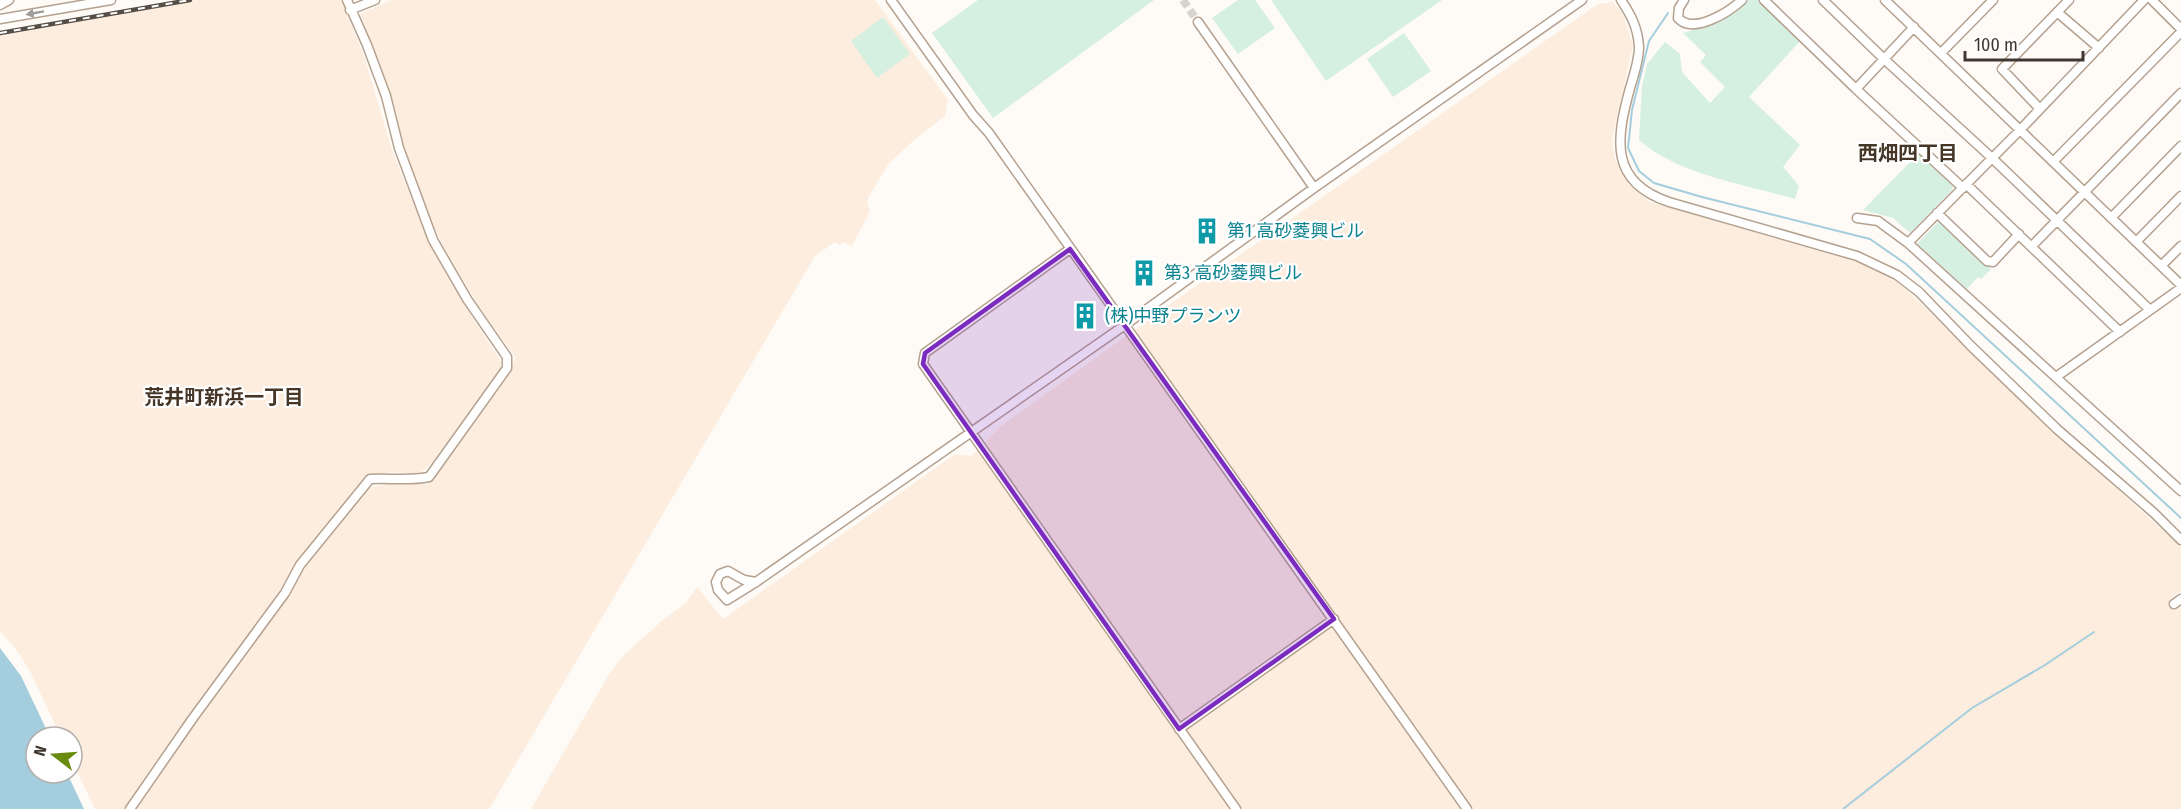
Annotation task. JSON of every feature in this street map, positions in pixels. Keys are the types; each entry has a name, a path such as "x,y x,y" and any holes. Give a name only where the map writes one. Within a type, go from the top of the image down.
{"street":[{"path":"0,5 9,0"},
{"path":"0,19 111,0"},
{"path":"130,809 193,718 285,593 300,565 370,479 393,477 415,480 429,477 507,368 507,357 467,299 434,240 399,148 368,45 347,0"},
{"path":"350,10 375,0"},
{"path":"891,0 973,115 989,133 1467,809"},
{"path":"756,582 744,580 728,571 720,574 716,582 718,590 727,600 756,582 1125,325 1314,188 1582,0"},
{"path":"1621,0 1635,22 1639,50 1620,130 1620,154 1628,174 1644,191 1656,198 1688,208 1857,256 1897,275 1919,292 2057,429 2154,513 2181,540"},
{"path":"1684,0 1679,8 1678,18 1682,23 1689,25 1722,16 1742,0"},
{"path":"1764,0 1856,89 2032,246 2120,332"},
{"path":"1823,0 2150,310"},
{"path":"1941,53 1993,0"},
{"path":"2040,109 2002,69 2069,0"},
{"path":"1908,243 2144,0"},
{"path":"2054,162 2181,30 2152,0"},
{"path":"1890,2 2181,287 2056,377"},
{"path":"2057,12 2099,48"},
{"path":"1198,22 1314,188"},
{"path":"1856,89 1914,27"},
{"path":"2032,246 2181,93"},
{"path":"2111,218 2181,146"},
{"path":"2136,242 2181,196"},
{"path":"1937,213 1987,261 1993,262 2019,234"},
{"path":"1857,218 1878,220 1908,243 2181,491"},
{"path":"2161,266 2181,246"},
{"path":"1070,249 925,353 923,364 1236,809"},
{"path":"1179,729 1334,619"}],"highlighted area":[{"path":"1070,249 1334,619 1179,729 923,364 925,353"}],"shaded area":[{"path":"199,0 341,0 364,56 392,150 427,237 450,282 501,362 501,369 431,464 419,474 393,472 365,477 299,562 286,587 127,809 95,809 84,785 84,725 55,725 29,669 0,631 0,34"},
{"path":"392,0 875,0 948,100 945,116 889,163 869,196 867,203 870,211 852,246 844,242 839,245 835,242 815,256 489,809 136,809 196,721 291,593 302,571 367,488 388,484 428,484 516,358 478,305 446,251 433,226 409,164 379,61 360,14"},
{"path":"1613,2 1622,13 1633,45 1612,140 1615,159 1629,185 1650,202 1860,263 1896,281 2043,422 2181,547 2181,591 2172,597 2181,608 2181,809 531,809 608,676 624,655 686,603 697,587 723,619 955,454 972,456 1000,427 1180,297 1598,4"}],"green space":[{"path":"978,0 1154,0 993,118 932,33"},
{"path":"1238,0 1255,0 1275,28 1238,54 1212,18"},
{"path":"1271,0 1442,0 1326,81"},
{"path":"1749,0 1759,0 1801,40 1749,97 1800,145 1783,167 1799,186 1795,199 1692,170 1655,152 1639,140 1642,86 1647,64 1665,42 1680,54 1682,72 1710,103 1725,87 1700,62 1706,55 1683,33 1720,22 1739,10"},
{"path":"883,17 910,54 877,78 851,41"},
{"path":"1404,33 1431,71 1393,97 1367,59"},
{"path":"1919,153 1953,186 1952,190 1910,233 1893,218 1863,210"},
{"path":"1938,222 1991,269 1981,279 1978,277 1967,289 1917,244"}],"water":[{"path":"0,648 21,676 44,725 24,725 24,785 73,785 84,809 0,809"}],"waterway":[{"path":"1668,13 1649,41 1632,110 1628,148 1639,171 1654,183 1870,239 1906,264 2181,518"},
{"path":"1843,809 1972,708 2045,665 2094,632"}],"tunnel":[{"path":"1183,0 1198,22"}],"railway":[{"path":"0,33 190,0"}],"place":[{"name":"第1 高砂菱興ビル","path":"1207,231"},
{"name":"第3 高砂菱興ビル","path":"1144,273"},
{"name":"(株)中野プランツ","path":"1085,316"}],"district":[{"name":"西畑四丁目","path":"1908,153"},
{"name":"荒井町新浜一丁目","path":"224,397"}]}
